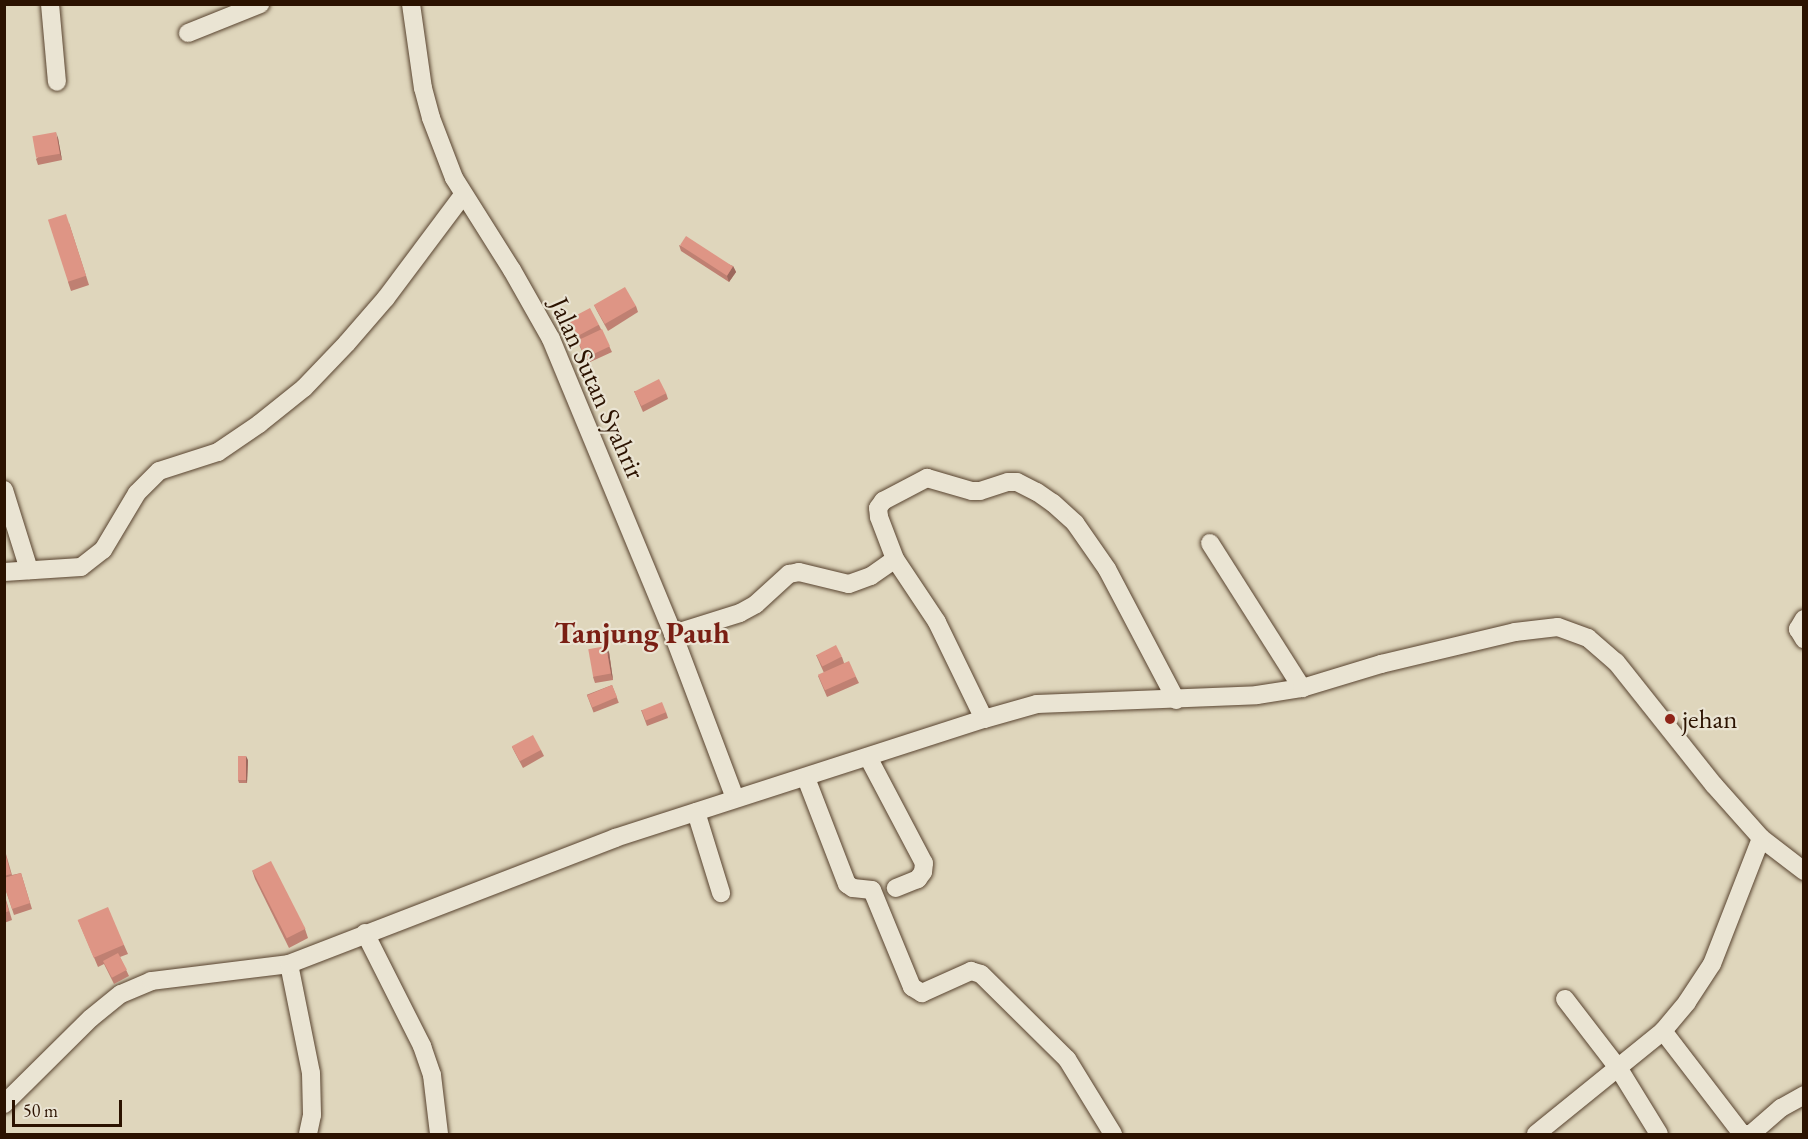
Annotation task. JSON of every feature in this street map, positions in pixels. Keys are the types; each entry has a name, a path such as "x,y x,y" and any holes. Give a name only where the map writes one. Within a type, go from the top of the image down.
{"street":[{"path":"50,4 57,82"},
{"path":"188,33 260,4"},
{"name":"Jalan Sutan Syahrir","path":"411,4 423,88 431,118 463,195 512,270 551,339 673,634 735,798"},
{"path":"4,572 81,567 103,550 137,494 159,471 218,452 259,424 303,387 386,298 463,195"},
{"path":"984,719 938,622 895,559 878,508 883,501 915,482 935,478 980,491 1008,482 1037,492 1075,524 1107,569 1176,700"},
{"path":"4,490 29,570"},
{"path":"1210,543 1302,688"},
{"path":"673,634 740,613 756,604 789,574 799,572 849,584 871,576 895,559"},
{"path":"1803,619 1798,629 1803,639"},
{"path":"4,1104 91,1018 122,994 152,981 289,964 615,838 984,719 1037,704 1176,700 1257,695 1302,688 1381,663 1515,632 1558,627 1588,638 1616,662 1714,785 1761,838 1803,871"},
{"path":"868,757 924,863 923,872 918,879 896,888"},
{"path":"806,778 847,884 853,888 872,890 912,987 922,993 971,971 981,974 1066,1059 1113,1134"},
{"path":"696,812 721,894"},
{"path":"1536,1134 1663,1031 1687,1002 1712,964 1761,838"},
{"path":"365,933 422,1046 432,1075 438,1134"},
{"path":"289,964 311,1073 312,1115 308,1134"},
{"path":"1565,999 1618,1069 1659,1134"},
{"path":"1663,1031 1742,1134 1751,1134 1781,1108 1803,1095"}],"building":[{"path":"56,132 60,154 36,158 32,136"},
{"path":"66,214 86,276 68,282 48,220"},
{"path":"686,236 733,266 727,276 680,245"},
{"path":"625,287 636,306 605,324 594,305"},
{"path":"590,308 599,325 578,336 569,319"},
{"path":"602,329 610,346 586,358 578,340"},
{"path":"659,379 666,393 641,406 634,392"},
{"path":"836,645 842,657 822,667 816,655"},
{"path":"606,646 611,674 593,677 588,649"},
{"path":"849,661 856,677 825,690 818,675"},
{"path":"612,685 617,697 592,708 587,696"},
{"path":"662,702 666,712 646,720 642,710"},
{"path":"533,735 541,750 520,761 512,746"},
{"path":"238,756 246,756 246,780 238,780"},
{"path":"4,849 11,874 4,876"},
{"path":"271,861 306,929 287,938 252,871"},
{"path":"21,873 30,903 12,909 4,878"},
{"path":"4,896 9,911 4,913"},
{"path":"108,907 124,945 94,958 78,920"},
{"path":"118,953 127,970 112,978 103,961"}],"place":[{"name":"jehan","path":"1670,719"}],"district":[{"name":"Tanjung Pauh","path":"642,633"}]}
